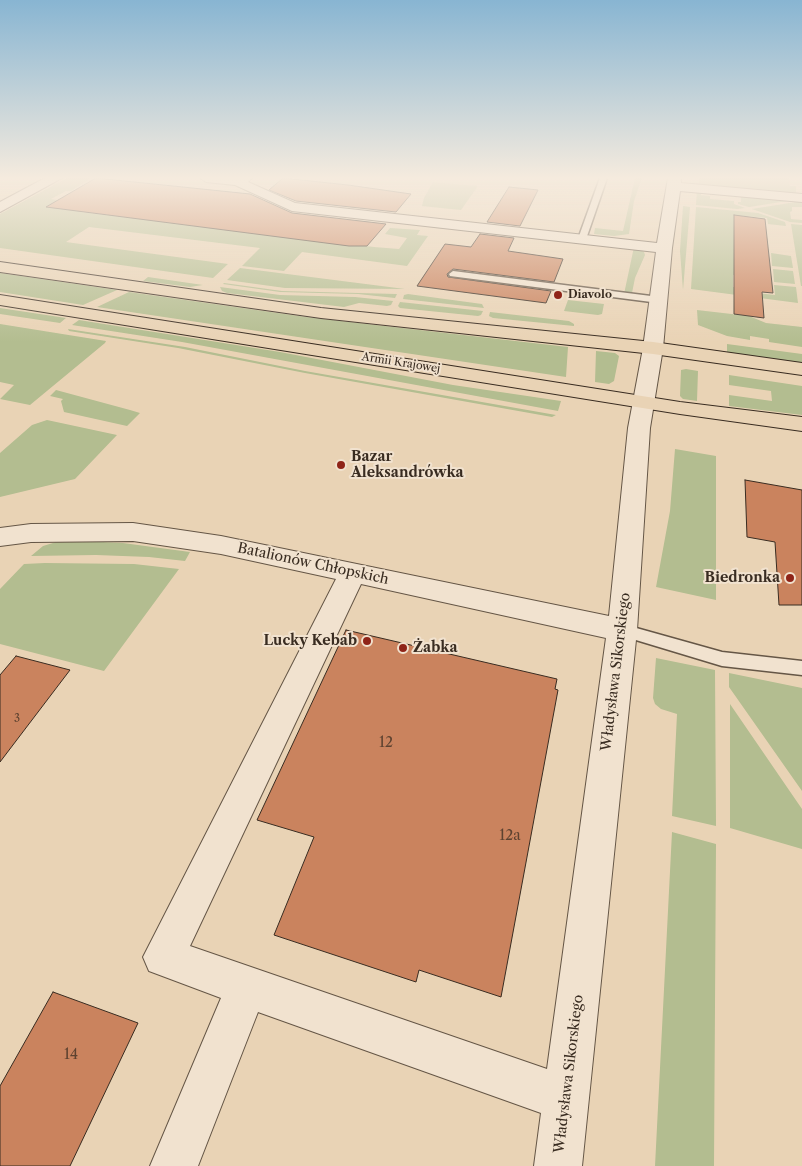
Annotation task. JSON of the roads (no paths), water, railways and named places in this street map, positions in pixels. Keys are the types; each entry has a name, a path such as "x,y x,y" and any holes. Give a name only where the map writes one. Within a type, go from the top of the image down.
{"main road":[{"path":"0,267 321,313 654,348 802,369"},
{"name":"Armii Krajowej","path":"0,300 703,412 802,424"}],"street":[{"path":"522,232 664,248"},
{"name":"Władysława Sikorskiego","path":"558,1166 622,630 639,428 654,348 667,232"},
{"name":"Batalionów Chłopskich","path":"0,537 31,533 133,532 221,544 622,630"},
{"path":"353,573 163,957 566,1099"},
{"path":"174,1166 247,987"}],"lane":[{"path":"582,239 584,232"},
{"path":"453,274 659,300"},
{"path":"622,630 722,659 802,668"}],"place":[{"name":"Diavolo","path":"558,295"},
{"name":"Bazar Aleksandrówka","path":"341,465"},
{"name":"Biedronka","path":"790,578"},
{"name":"Lucky Kebab","path":"367,641"},
{"name":"Żabka","path":"403,648"}]}
